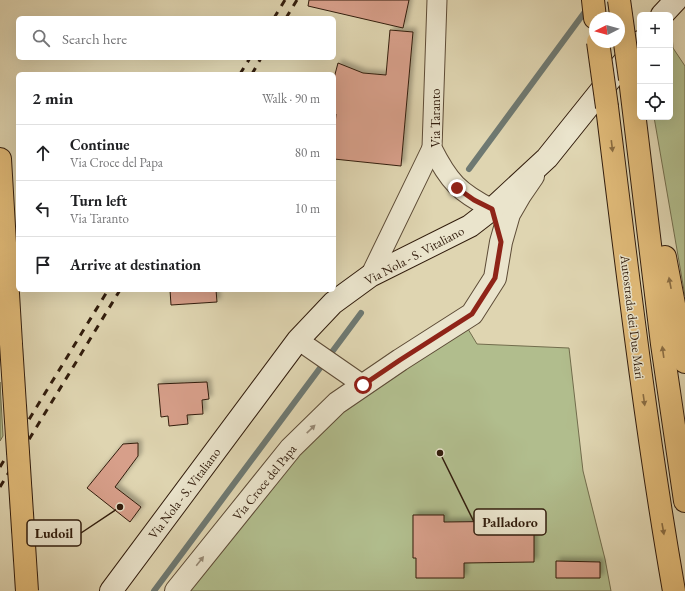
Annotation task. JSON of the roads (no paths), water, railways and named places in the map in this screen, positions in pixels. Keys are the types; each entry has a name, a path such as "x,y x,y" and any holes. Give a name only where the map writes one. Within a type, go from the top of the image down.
{"main road":[{"path":"593,0 594,12"},
{"name":"Autostrada dei Due Mari","path":"619,0 662,344 685,501"},
{"path":"665,12 676,0"},
{"name":"Via Nola - S. Vitaliano","path":"111,591 298,340 333,303 370,276 470,226 492,209 547,158 637,46"},
{"name":"Autostrada dei Due Mari","path":"599,48 636,345 661,517 674,591"},
{"path":"630,79 685,362"},
{"name":"Via Croce del Papa","path":"176,591 291,448 337,403 400,360 472,314 495,278 501,242 509,214 520,195 547,158"},
{"path":"0,159 10,344 27,591"},
{"name":"Via Croce del Papa","path":"492,209 501,242"}],"street":[{"name":"Via Taranto","path":"437,0 432,148 442,169 457,188 474,200 492,209"},
{"path":"370,276 432,148"},
{"path":"298,340 363,385"}],"waterway":[{"path":"469,169 587,9"},
{"path":"154,591 361,313"}],"railway":[{"path":"275,16 285,0"},
{"path":"287,16 297,0"},
{"path":"241,72 249,60"},
{"path":"253,72 260,60"},
{"path":"0,467 107,292"},
{"path":"0,487 119,292"}],"place":[{"name":"Palladoro","path":"440,453"},
{"name":"Ludoil","path":"120,507"}]}
